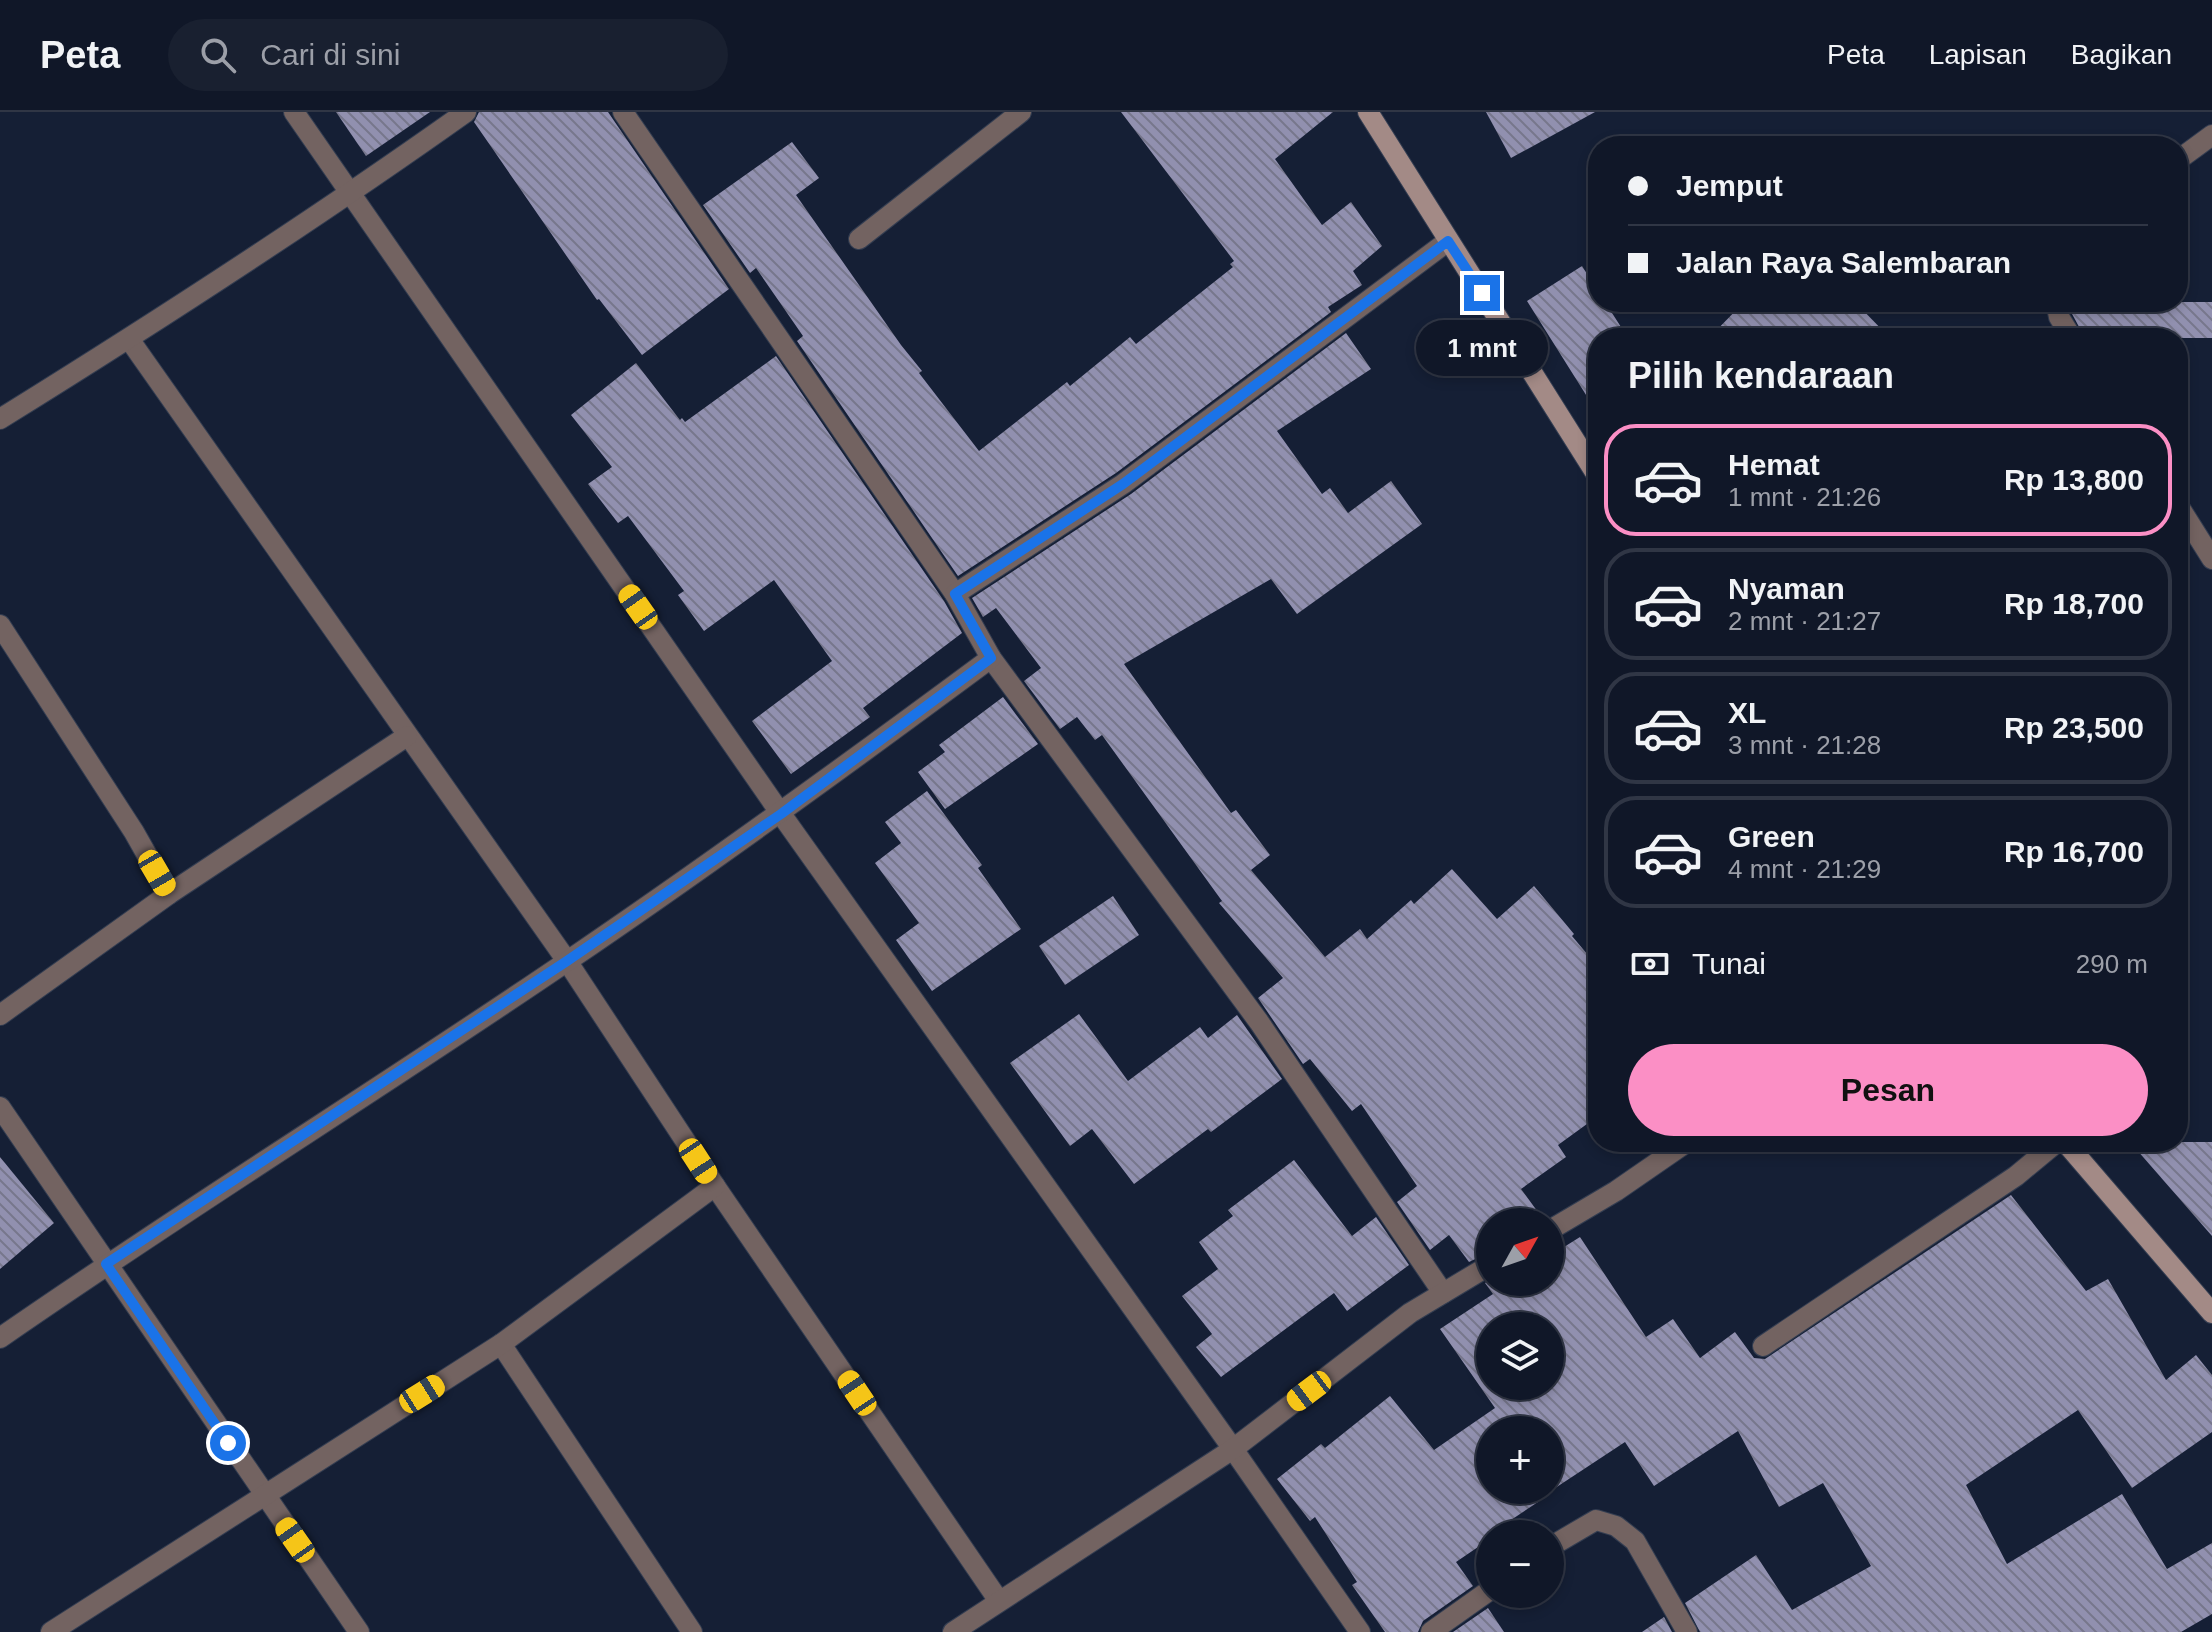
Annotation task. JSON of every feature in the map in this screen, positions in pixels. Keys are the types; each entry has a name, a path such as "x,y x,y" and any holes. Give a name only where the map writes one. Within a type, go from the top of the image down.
{"main road":[{"path":"1368,112 1588,461"},
{"path":"2074,1152 2212,1313"}],"street":[{"path":"294,112 781,814 1360,1632"},
{"path":"0,419 129,339 351,193 466,112"},
{"path":"623,112 955,594 991,658 1259,1022 1443,1293"},
{"path":"859,239 1021,112"},
{"path":"2188,153 2212,135"},
{"path":"955,594 1123,484 1448,241"},
{"path":"129,339 567,961 715,1186 999,1601"},
{"path":"2188,521 2212,559"},
{"path":"0,625 134,832 169,894"},
{"path":"0,1338 106,1264 567,961 781,814 991,658"},
{"path":"0,1015 169,894 407,736"},
{"path":"0,1107 359,1632"},
{"path":"1564,1222 1673,1152"},
{"path":"1763,1346 2016,1176 2045,1152"},
{"path":"51,1632 501,1344 715,1186"},
{"path":"953,1632 1233,1449 1410,1313 1476,1273"},
{"path":"501,1344 692,1632"},
{"path":"1564,1539 1596,1520 1616,1526 1635,1541 1687,1632"},
{"path":"1431,1632 1476,1600"}],"building":[{"path":"336,112 430,112 366,156"},
{"path":"479,112 608,112 729,289 642,355 597,300 474,122"},
{"path":"1121,112 1333,112 1275,159 1322,225 1351,202 1382,246 1353,271 1362,285 1328,307 1331,312 1116,473 958,576 797,341 803,336 756,268 750,273 703,205 792,142 819,178 796,195 922,371 919,373 979,451 1067,382 1070,386 1130,337 1136,344 1233,267 1230,264 1234,261"},
{"path":"1486,112 1595,112 1511,158"},
{"path":"1582,266 1588,275 1588,312 1611,312 1622,328 1588,328 1588,398 1527,301"},
{"path":"2188,302 2212,302 2212,338 2188,338 2188,328 2080,328 2071,312 2188,312"},
{"path":"1734,312 1865,312 1880,328 1719,328"},
{"path":"1346,333 1371,369 1277,431 1322,494 1330,488 1348,513 1391,481 1422,524 1297,614 1271,579 1124,664 1231,813 1236,810 1270,855 1251,870 1325,957 1360,929 1367,939 1411,900 1414,904 1452,869 1497,919 1534,886 1588,955 1588,1123 1558,1145 1566,1157 1521,1189 1535,1208 1476,1208 1476,1259 1469,1262 1449,1235 1430,1250 1397,1202 1417,1186 1361,1104 1352,1111 1310,1059 1303,1064 1258,998 1283,978 1219,903 1222,901 1102,735 1095,740 1077,717 1060,729 1024,681 1041,668 996,608 983,617 972,598 1131,494"},
{"path":"776,356 944,601 962,633 863,708 870,717 791,774 752,721 832,661 774,580 704,631 678,595 684,591 628,516 618,523 588,484 612,467 571,415 636,363 680,420 682,418 685,422"},
{"path":"1003,697 1038,744 945,809 918,772 945,752 939,745"},
{"path":"927,791 982,865 978,868 1021,929 932,991 896,940 919,923 875,863 901,843 885,822"},
{"path":"1113,896 1139,935 1065,985 1039,946"},
{"path":"1079,1014 1128,1081 1200,1027 1208,1038 1237,1015 1282,1079 1134,1184 1092,1129 1070,1146 1010,1063"},
{"path":"2188,1142 2212,1142 2212,1236 2139,1152 2188,1152"},
{"path":"0,1157 54,1223 0,1269"},
{"path":"1294,1160 1352,1236 1376,1217 1409,1265 1347,1311 1334,1293 1221,1377 1196,1347 1212,1334 1182,1296 1218,1269 1199,1242 1233,1216 1228,1210"},
{"path":"2011,1195 2086,1291 2108,1279 2166,1380 2196,1355 2212,1375 2212,1432 2132,1488 2078,1410 1966,1485 2007,1564 2122,1494 2167,1569 2212,1543 2212,1614 2181,1632 1700,1632 1685,1603 1756,1555 1792,1610 1871,1566 1823,1483 1779,1507 1738,1431 1654,1486 1625,1442 1564,1482 1564,1416 1483,1416 1495,1408 1489,1400 1564,1400 1564,1312 1476,1312 1476,1381 1440,1329 1490,1296 1564,1296 1564,1247 1580,1237 1646,1337 1673,1319 1700,1358 1735,1332 1754,1358 1765,1359"},
{"path":"1390,1396 1434,1450 1476,1421 1476,1504 1535,1504 1511,1520 1476,1520 1476,1548 1456,1562 1473,1586 1423,1621 1418,1632 1385,1632 1352,1585 1357,1582 1315,1517 1310,1521 1277,1479 1321,1444 1325,1448"},
{"path":"1488,1608 1504,1632 1453,1632"},
{"path":"1664,1617 1672,1632 1642,1632"}],"route":[{"path":"228,1443 106,1264 567,961 781,814 991,658 955,594 1123,484 1448,241 1482,293"}]}
